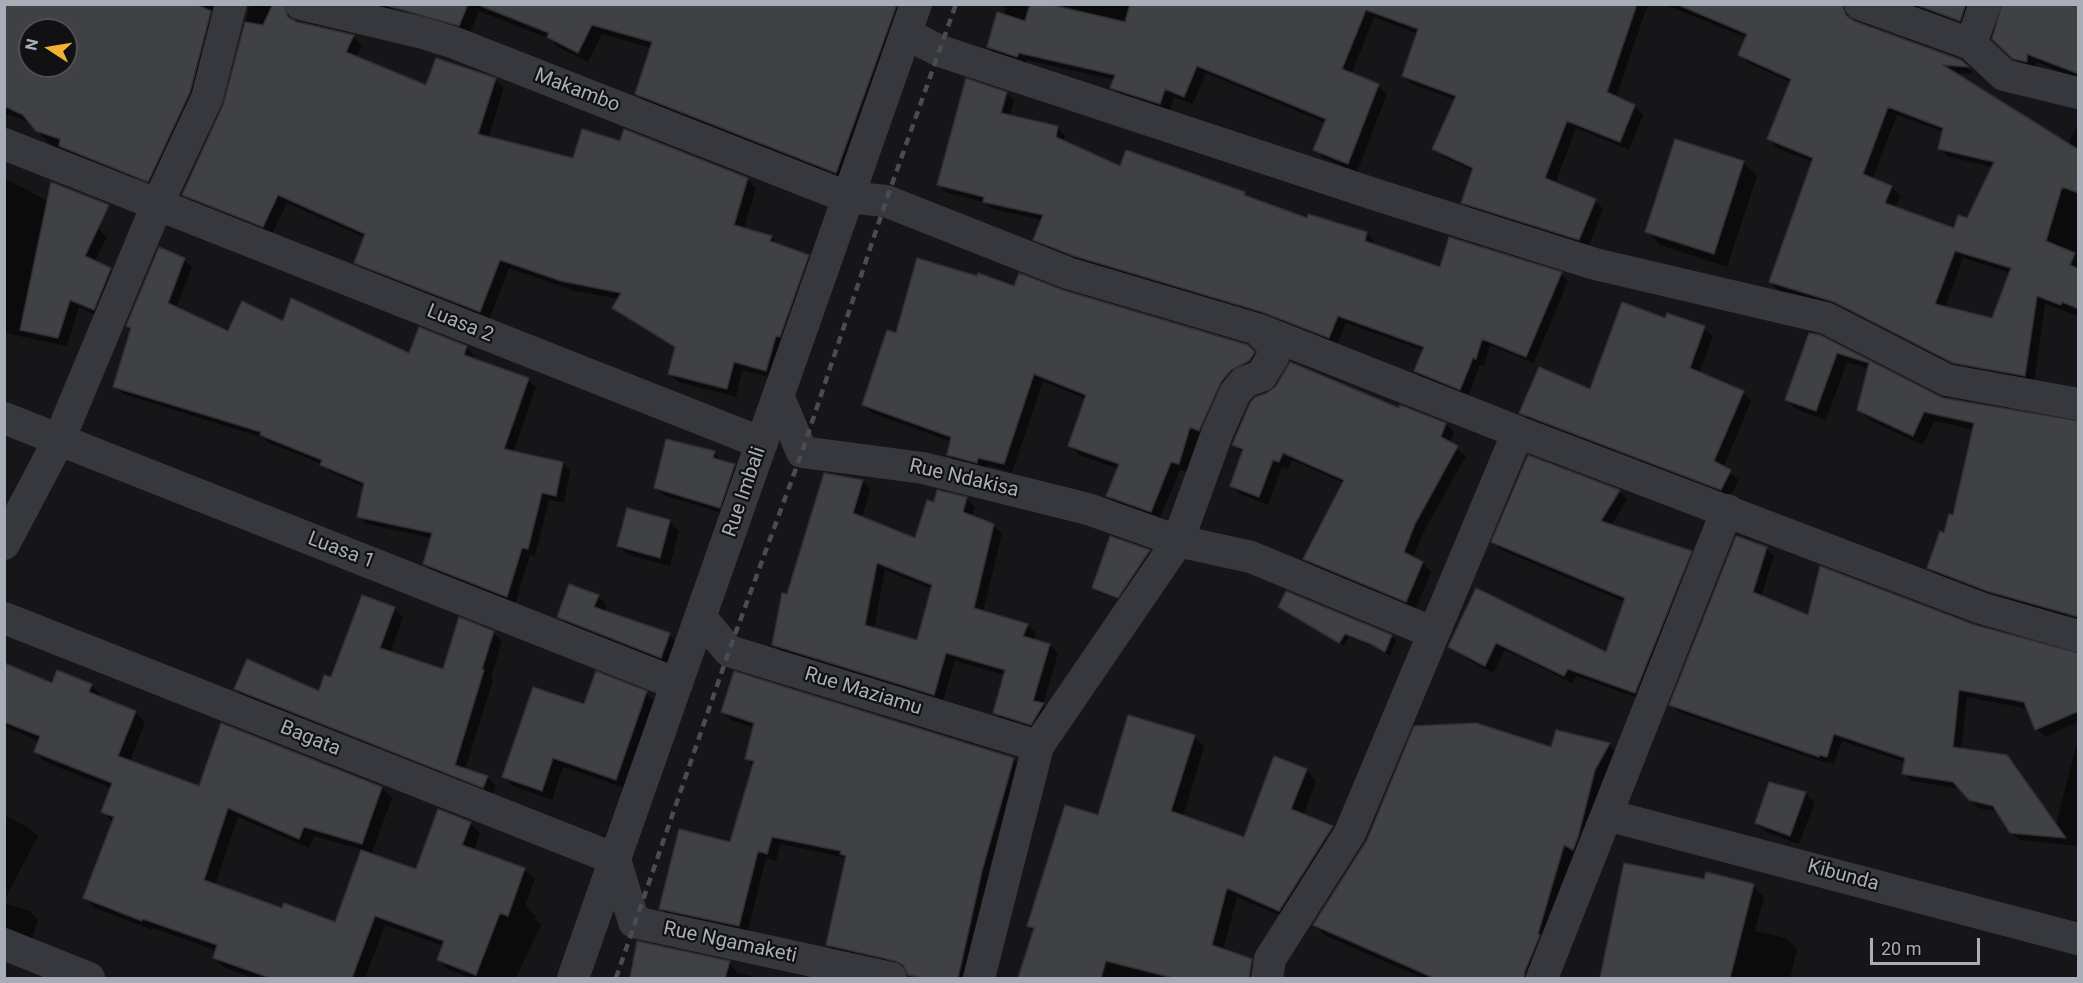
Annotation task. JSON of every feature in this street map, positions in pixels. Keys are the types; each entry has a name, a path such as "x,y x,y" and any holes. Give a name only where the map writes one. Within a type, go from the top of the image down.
{"street":[{"path":"4,544 59,440 158,205 207,98 231,4"},
{"name":"Makambo","path":"301,4 423,33 847,197 886,201 1068,273 1257,329 1518,432 1981,608 2079,636"},
{"name":"Rue Imbali","path":"573,978 916,4"},
{"path":"1860,4 1971,44 2004,75 2079,93"},
{"path":"1971,44 1984,4"},
{"path":"906,34 940,51 1380,196 1595,264 1826,318 1947,380 2079,404"},
{"name":"Luasa 2","path":"4,144 762,443"},
{"path":"979,978 1038,746 1178,541 1218,430 1235,393 1244,382 1261,376 1274,355 1271,343 1257,329"},
{"name":"Rue Ndakisa","path":"779,398 802,452 923,468 1088,509 1178,541"},
{"name":"Luasa 1","path":"4,418 677,684"},
{"path":"1267,978 1270,959 1350,832 1518,432"},
{"path":"1542,978 1727,510"},
{"path":"1178,541 1251,557 1434,633"},
{"name":"Bagata","path":"4,618 615,859"},
{"name":"Rue Maziamu","path":"701,618 729,651 1038,746"},
{"name":"Kibunda","path":"1607,815 2079,939"},
{"name":"Rue Ngamaketi","path":"615,859 634,922 891,978"},
{"path":"4,944 89,978"}],"building":[{"path":"4,4 195,4 211,11 190,92 148,182 59,146 60,139 36,131 23,115 4,106"},
{"path":"273,4 284,4 288,17 297,22 354,35 346,52 426,85 436,58 496,78 478,134 573,158 582,129 620,141 624,129 748,178 734,225 772,236 770,241 809,255 780,337 776,336 766,371 734,362 727,389 668,374 675,347 612,308 621,293 561,281 500,260 480,312 354,263 365,234 278,195 263,227 182,195 223,105 245,22 263,25"},
{"path":"381,4 468,4 459,26"},
{"path":"481,4 897,4 836,173 635,94 652,42 592,25 578,53 547,37 549,33 481,6"},
{"path":"1030,4 1048,4 1125,22 1130,4 1637,4 1607,92 1635,105 1620,142 1567,121 1545,178 1596,199 1579,240 1461,203 1473,168 1432,149 1456,96 1402,76 1418,29 1366,10 1342,69 1379,84 1348,164 1313,150 1326,119 1197,66 1184,97 1165,89 1160,104 1110,88 1115,75 1019,53 1017,57 987,47 997,12 1025,21"},
{"path":"1676,4 1842,4 1846,15 1854,21 1961,60 1969,67 1943,65 2079,150 2079,193 2062,187 2046,241 2075,253 2070,265 2079,269 2079,309 2037,296 2025,376 1953,363 1834,302 1769,282 1813,158 1767,139 1791,79 1738,55 1747,34","holes":["1888,107 1943,128 1938,149 1994,162 1967,218 1958,215 1954,228 1885,203 1892,186 1863,174","1955,251 2011,268 1992,318 1935,304"]},
{"path":"1914,4 1966,4 1960,21"},
{"path":"2002,4 2079,4 2079,74 2027,54 2027,62 2013,59 1992,39"},
{"path":"966,78 1007,92 1001,113 1058,126 1056,137 1120,166 1126,150 1245,192 1244,195 1307,218 1308,214 1367,232 1365,241 1440,267 1449,237 1562,272 1526,357 1482,339 1476,359 1473,358 1460,390 1414,371 1424,347 1338,316 1329,338 1262,312 1074,256 1033,240 1043,215 983,202 984,197 937,185"},
{"path":"1675,139 1744,161 1714,254 1645,232"},
{"path":"51,182 109,205 85,256 111,268 94,310 70,300 58,338 20,330"},
{"path":"159,247 185,258 168,303 228,331 242,301 283,321 291,298 409,353 419,327 467,346 464,355 529,378 504,449 563,462 556,496 542,493 528,549 522,548 507,597 423,564 432,533 357,517 364,483 320,465 322,460 260,435 261,432 113,387 131,328 126,326"},
{"path":"917,258 977,276 978,273 1014,286 1019,273 1063,290 1248,345 1255,352 1249,361 1231,370 1221,382 1199,431 1190,427 1179,464 1171,462 1151,512 1106,496 1119,464 1068,446 1086,395 1034,374 1004,464 978,458 977,463 947,455 951,437 862,405 887,330 896,333"},
{"path":"1622,302 1665,318 1667,313 1705,326 1690,368 1744,391 1714,461 1731,470 1721,490 1519,413 1539,367 1590,389"},
{"path":"1809,333 1820,335 1943,398 2079,421 2079,617 1987,591 1927,568 1940,531 1944,533 1949,514 1953,515 1974,423 1924,412 1913,436 1857,410 1869,363 1837,353 1816,411 1785,400"},
{"path":"1290,362 1399,408 1400,405 1446,423 1441,437 1458,446 1415,524 1404,552 1423,562 1406,602 1303,559 1344,480 1283,453 1279,462 1273,460 1259,497 1230,486 1243,449 1232,445 1250,403 1255,397 1267,393 1276,386"},
{"path":"666,439 715,451 713,458 735,464 720,508 654,488"},
{"path":"1528,455 1620,490 1601,521 1692,551 1635,693 1568,669 1564,676 1496,643 1485,666 1448,647 1476,588 1606,652 1625,598 1491,542"},
{"path":"824,473 863,480 853,513 915,538 927,500 934,502 937,490 967,497 963,512 994,524 974,608 1028,624 1023,636 1050,644 1033,701 1044,703 1031,725 993,713 1005,670 946,653 934,695 772,645 782,593 787,594","holes":["877,563 932,585 917,640 865,625"]},
{"path":"627,508 670,520 660,558 617,546"},
{"path":"1110,536 1150,550 1118,598 1092,588"},
{"path":"1736,536 1767,547 1753,592 1808,615 1820,566 1975,625 2079,653 2079,711 2035,730 2024,702 1959,690 1953,747 2007,755 2066,838 2010,833 1993,806 1969,800 1953,782 1902,774 1905,758 1834,734 1827,757 1819,755 1819,757 1669,705"},
{"path":"569,584 599,595 594,607 670,633 661,658 557,617"},
{"path":"1286,591 1392,635 1385,652 1345,634 1339,643 1278,607"},
{"path":"362,595 395,607 380,648 443,669 459,617 494,631 455,765 488,776 483,788 234,689 247,659 319,691 324,675 331,677"},
{"path":"4,663 52,683 57,670 92,684 89,692 136,711 118,756 199,786 221,723 382,787 362,844 304,827 299,839 228,808 204,880 282,908 284,903 335,922 361,850 416,869 438,809 471,822 462,845 525,868 508,916 500,913 476,975 437,960 444,941 375,916 352,978 270,978 213,958 217,945 143,919 142,921 83,898 114,817 101,812 112,783 34,752 40,736 4,722"},
{"path":"596,671 647,691 616,780 553,758 542,791 502,777 533,687 584,704"},
{"path":"734,671 1014,758 982,871 958,978 923,978 908,975 903,965 895,961 826,945 846,856 840,854 841,851 772,837 767,854 758,851 739,926 659,909 679,829 730,842 754,761 745,759 754,723 721,712"},
{"path":"1128,715 1195,735 1171,811 1244,837 1274,756 1307,769 1291,809 1333,826 1279,911 1227,888 1212,945 1252,959 1249,978 1173,978 1106,961 1101,978 1018,978 1034,928 1027,926 1065,805 1098,815"},
{"path":"1476,723 1551,747 1556,730 1610,743 1595,770 1573,850 1564,845 1538,934 1540,935 1524,978 1434,978 1313,925 1367,840 1414,726"},
{"path":"1769,782 1806,792 1790,836 1755,823"},
{"path":"1624,863 1704,879 1706,872 1754,884 1730,978 1600,978"},
{"path":"637,941 730,961 725,978 630,978"}],"railway":[{"path":"616,978 729,651 802,452 886,201 956,4"}]}
